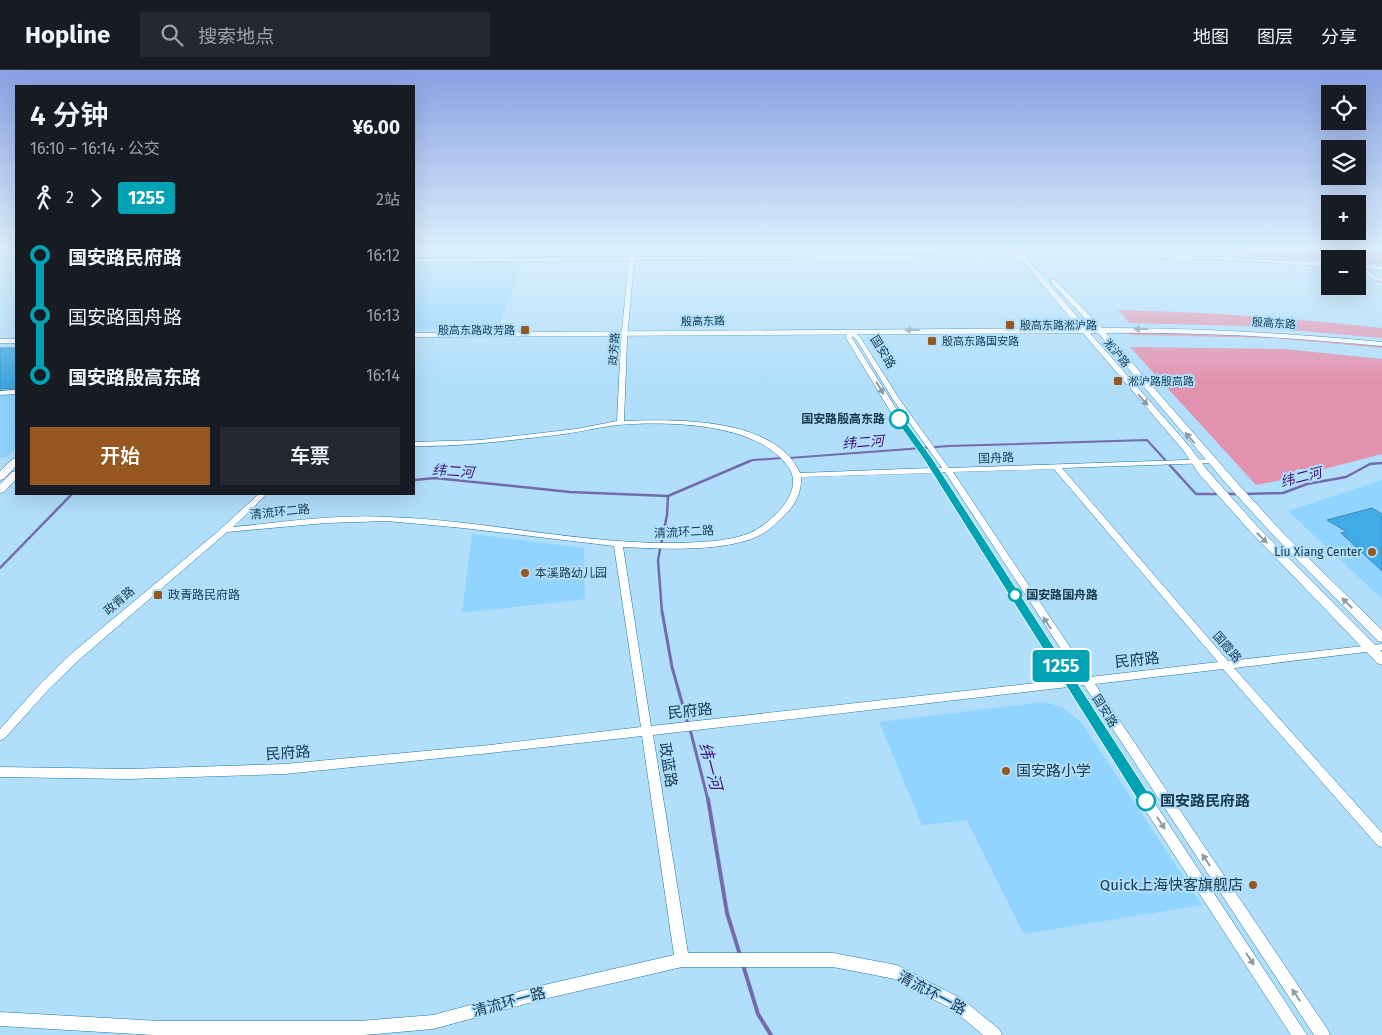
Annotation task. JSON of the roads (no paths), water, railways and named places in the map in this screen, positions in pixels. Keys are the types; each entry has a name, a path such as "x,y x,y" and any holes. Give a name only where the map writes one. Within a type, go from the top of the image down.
{"main road":[{"name":"淞沪路","path":"1052,292 1230,502 1368,648 1382,660"},
{"name":"淞沪路","path":"1063,292 1249,503 1382,638"},
{"name":"殷高东路","path":"415,335 852,336 1249,332 1382,344"},
{"name":"殷高东路","path":"1101,333 1249,339 1382,350"},
{"name":"殷高东路","path":"415,341 624,336"},
{"path":"0,343 15,343"},
{"path":"0,477 15,462"},
{"path":"0,490 15,475"}],"street":[{"name":"政芳路","path":"620,423 628,292"},
{"name":"国安路","path":"852,336 899,419 932,457 948,471 1086,681 1324,1035"},
{"name":"国安路","path":"852,336 925,439 935,472 1148,804 1300,1035"},
{"path":"0,393 15,392"},
{"path":"415,444 476,442 620,423 718,426 761,438 790,460 797,475"},
{"path":"1195,461 1211,461"},
{"name":"国舟路","path":"797,475 935,472 1195,461"},
{"name":"国霞路","path":"1056,466 1226,665 1382,842"},
{"name":"清流环二路","path":"225,530 322,520 387,519 460,524 618,545 671,546 718,543 761,531 787,509 797,490 797,475"},
{"name":"政青路","path":"0,736 74,657 225,530 262,495"},
{"name":"政蓝路","path":"618,545 682,960"},
{"name":"民府路","path":"0,772 128,774 285,769 490,749 1382,647"},
{"name":"清流环一路","path":"0,1019 160,1028 359,1028 424,1023 544,992 682,960 833,960 897,972 957,1004 995,1035"}],"waterway":[{"name":"纬二河","path":"789,458 949,446 1147,440 1167,462"},
{"name":"纬二河","path":"750,461 783,458"},
{"name":"纬二河","path":"668,496 750,461"},
{"name":"纬二河","path":"1166,461 1196,494 1219,494"},
{"name":"纬二河","path":"1244,494 1283,493 1307,484 1346,477 1370,464 1382,463"},
{"name":"纬二河","path":"415,480 435,478 570,492 668,496"},
{"name":"纬二河","path":"1227,494 1239,494"},
{"path":"0,568 71,495"},
{"name":"纬一河","path":"662,612 658,560 667,515 668,496"},
{"name":"纬一河","path":"662,611 672,667 688,724"},
{"name":"纬一河","path":"690,729 708,800"},
{"name":"纬一河","path":"708,799 727,913 740,955"},
{"name":"纬一河","path":"743,965 758,1014 771,1035"}],"place":[{"name":"殷高东路淞沪路","path":"1010,325"},
{"name":"殷高东路政芳路","path":"525,330"},
{"name":"殷高东路国安路","path":"932,341"},
{"name":"淞沪路殷高路","path":"1118,381"},
{"name":"国安路殷高东路","path":"899,419"},
{"name":"Liu Xiang Center","path":"1372,552"},
{"name":"本溪路幼儿园","path":"525,573"},
{"name":"政青路民府路","path":"158,595"},
{"name":"国安路国舟路","path":"1015,595"},
{"name":"国安路小学","path":"1006,771"},
{"name":"国安路民府路","path":"1146,801"},
{"name":"Quick上海快客旗舰店","path":"1253,885"}]}
